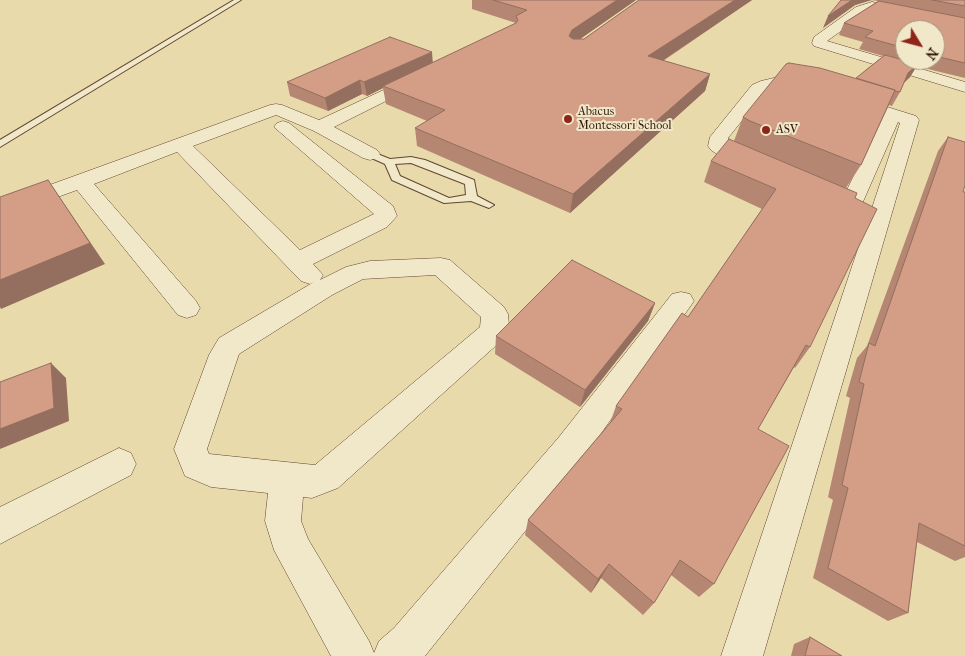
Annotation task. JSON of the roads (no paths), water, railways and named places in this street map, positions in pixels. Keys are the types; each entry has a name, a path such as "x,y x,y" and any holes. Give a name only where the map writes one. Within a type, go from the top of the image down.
{"street":[{"path":"965,26 884,6 872,6 861,10 819,40 819,43 965,86"},
{"path":"320,127 432,73"},
{"path":"773,173 730,155 718,146 719,136 758,89 767,84 778,82 810,87 901,117"},
{"path":"0,211 276,109 320,127 370,154"},
{"path":"850,206 901,117"},
{"path":"742,656 879,219 901,117"},
{"path":"283,127 385,211 386,216 379,222 296,262"},
{"path":"182,145 323,289"},
{"path":"81,182 187,308"},
{"path":"825,196 879,219"},
{"path":"441,266 495,314 495,324 491,334 326,477 312,482 211,471 197,465 190,449 223,354 229,346 242,337 323,289 355,273 370,269 441,266"},
{"path":"394,656 410,643 571,448 681,301"},
{"path":"0,526 119,464"},
{"path":"287,479 283,521 293,550 354,656"}],"lane":[{"path":"0,144 238,0"},
{"path":"370,154 389,162 411,160 420,162 470,182 472,198"},
{"path":"389,162 396,178 448,201 472,198 489,205"}],"place":[{"name":"Abacus Montessori School","path":"568,119"},
{"name":"ASV","path":"766,130"}]}
